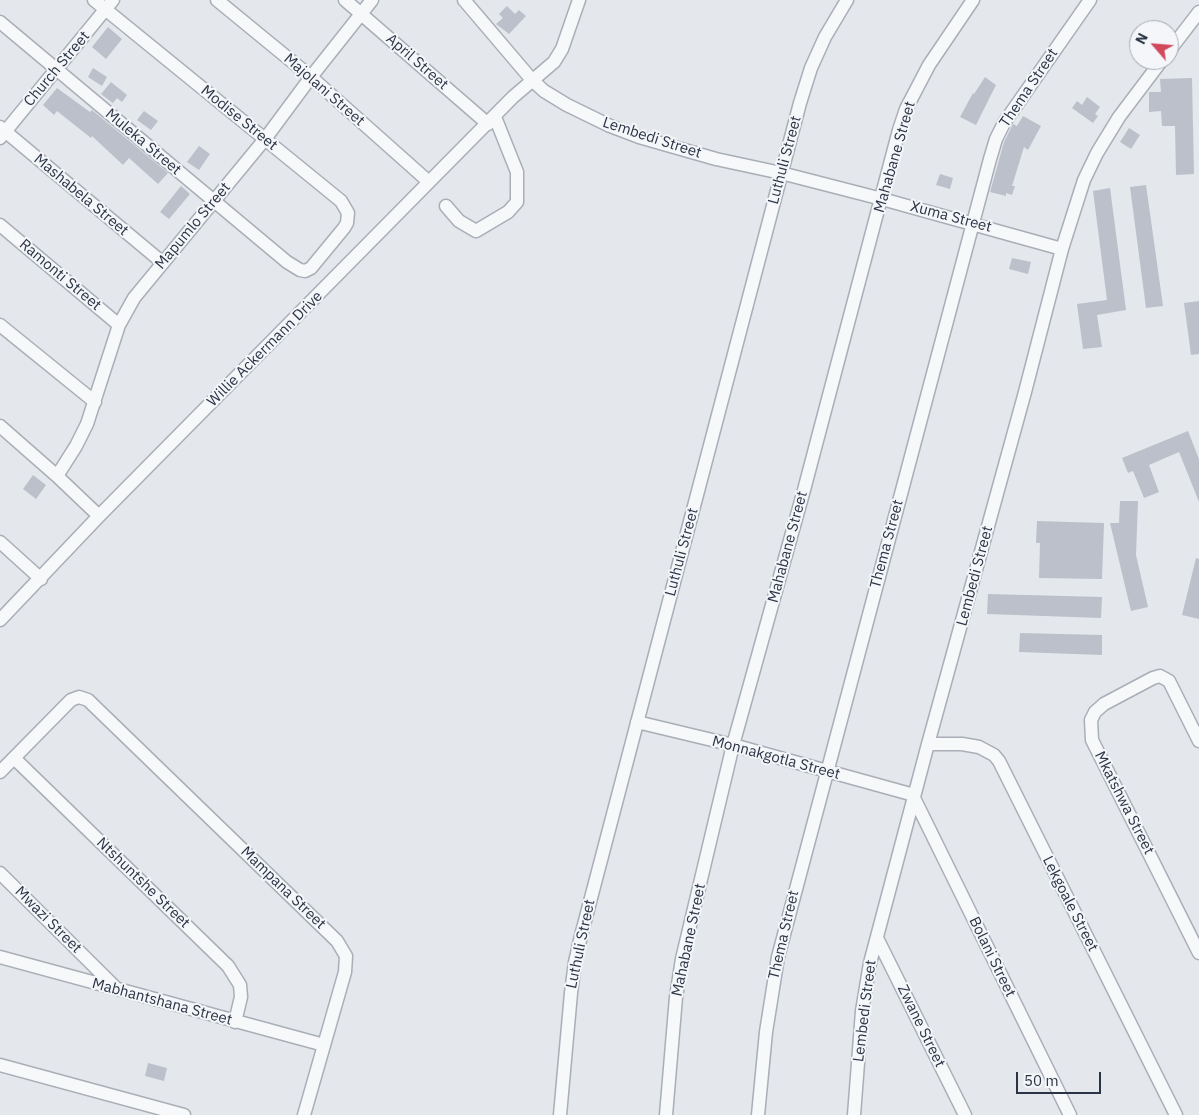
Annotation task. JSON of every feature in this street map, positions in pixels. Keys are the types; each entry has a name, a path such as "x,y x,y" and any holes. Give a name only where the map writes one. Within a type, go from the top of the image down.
{"street":[{"name":"Modise Street","path":"94,0 110,5 346,207 347,223 311,268 305,271 300,270 287,262"},
{"name":"Majolani Street","path":"217,0 311,77 429,182"},
{"name":"April Street","path":"345,0 491,120"},
{"name":"Mapumlo Street","path":"57,476 87,424 119,325 134,298 265,139 372,0"},
{"name":"Lembedi Street","path":"464,0 532,80 544,90 584,114 639,137 716,159 782,173"},
{"name":"Willie Ackermann Drive","path":"0,620 99,516 429,182 532,80 542,74 554,62 562,49 579,0"},
{"name":"Luthuli Street","path":"560,1115 575,962 811,68 825,37 846,0"},
{"name":"Mahabane Street","path":"666,1115 675,1005 682,959 733,745 804,490 899,130 913,94 929,65 973,0"},
{"name":"Thema Street","path":"758,1115 766,1032 778,957 996,139 1004,123 1090,0"},
{"name":"Church Street","path":"2,132 110,5"},
{"path":"1179,38 1199,12"},
{"name":"Muleka Street","path":"0,22 287,262"},
{"name":"Lembedi Street","path":"854,1109 866,980 1062,249 1084,180 1097,153 1119,118 1155,70"},
{"path":"446,206 459,221 476,231 508,212 517,202 517,172 491,120"},
{"name":"Mashabela Street","path":"2,132 163,263"},
{"name":"Xuma Street","path":"782,173 973,223 1062,249"},
{"name":"Ramonti Street","path":"0,225 119,325"},
{"path":"0,325 95,402"},
{"path":"0,426 99,516"},
{"path":"0,542 41,579"},
{"name":"Mkatshwa Street","path":"1199,741 1169,681 1160,676 1104,704 1095,712 1091,720 1092,740 1199,953"},
{"name":"Mampana Street","path":"14,758 71,700 79,697 88,700 337,940 346,956 345,972 304,1115"},
{"name":"Monnakgotla Street","path":"637,722 733,745 914,797"},
{"name":"Lekgoale Street","path":"928,744 962,744 980,747 994,755 999,761 1176,1115"},
{"path":"0,772 14,758"},
{"name":"Ntshuntshe Street","path":"14,758 228,966 240,985 241,996 235,1022"},
{"name":"Bolani Street","path":"914,797 1070,1115"},
{"name":"Mwazi Street","path":"0,872 117,990"},
{"name":"Zwane Street","path":"877,938 964,1115"},
{"name":"Mabhantshana Street","path":"0,957 324,1045"},
{"path":"0,1065 184,1115"},
{"path":"854,1109 861,1115"}],"building":[{"path":"507,6 515,14 519,10 526,16 509,34 496,24 503,18 499,14"},
{"path":"108,27 122,39 106,59 92,47"},
{"path":"93,68 107,77 102,86 88,77"},
{"path":"985,77 996,85 976,125 960,117 973,93"},
{"path":"1192,78 1194,174 1176,175 1175,126 1162,126 1161,111 1149,112 1149,92 1161,92 1160,79"},
{"path":"111,82 127,95 122,102 117,98 113,103 101,94"},
{"path":"57,88 90,112 92,110 168,173 158,184 129,158 123,165 92,136 91,138 57,111 54,115 43,105"},
{"path":"1087,97 1100,107 1095,114 1098,116 1093,123 1072,108 1077,101 1082,105"},
{"path":"144,111 158,121 151,130 137,120"},
{"path":"1023,116 1041,126 1028,150 1024,147 1012,186 1015,186 1012,195 1006,193 1006,196 990,192 1004,142 1013,124 1017,126"},
{"path":"1129,128 1140,135 1131,149 1120,142"},
{"path":"199,146 210,154 199,170 187,162"},
{"path":"940,174 953,178 950,189 936,185"},
{"path":"1146,185 1163,306 1146,308 1130,187"},
{"path":"181,186 190,194 169,219 160,212"},
{"path":"1110,188 1126,310 1097,315 1102,347 1083,349 1077,304 1107,300 1093,191"},
{"path":"1012,258 1031,262 1028,274 1009,269"},
{"path":"1199,301 1199,354 1191,355 1184,303"},
{"path":"1188,431 1199,459 1199,502 1179,452 1149,465 1159,492 1144,498 1133,471 1128,473 1122,458"},
{"path":"33,475 46,485 36,499 23,489"},
{"path":"1120,501 1138,501 1136,555 1148,607 1131,611 1110,523 1119,523"},
{"path":"1037,521 1104,523 1102,579 1039,578 1040,543 1036,543"},
{"path":"1196,558 1199,559 1199,619 1182,615"},
{"path":"988,594 1102,597 1101,618 987,614"},
{"path":"1020,633 1102,635 1102,655 1019,652"},
{"path":"148,1063 167,1068 164,1081 145,1076"}]}
